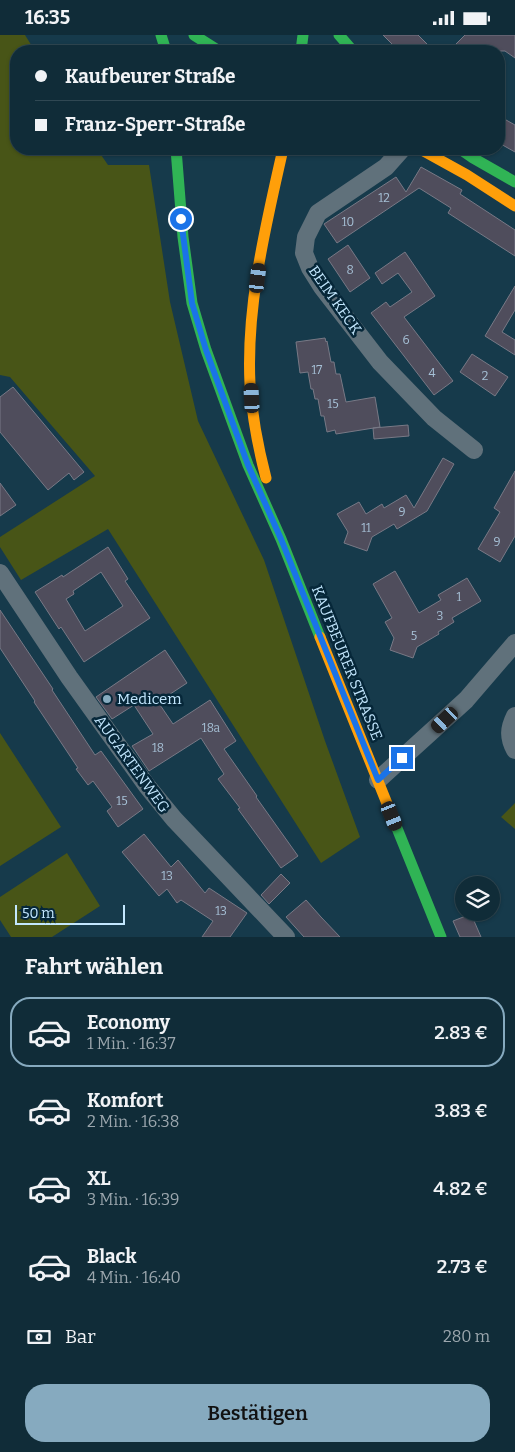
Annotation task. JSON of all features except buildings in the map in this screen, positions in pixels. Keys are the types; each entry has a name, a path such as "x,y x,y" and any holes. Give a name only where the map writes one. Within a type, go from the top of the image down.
{"street":[{"path":"194,35 210,45"},
{"path":"339,35 348,45"},
{"name":"KAUFBEURER STRASSE","path":"176,155 183,237 192,303 206,350 248,465 281,539 441,937"},
{"name":"KAUFBEURER STRASSE","path":"281,539 253,415 251,366 253,315 260,260 282,155"},
{"name":"BEIM KECK","path":"397,155 386,167 318,213 306,237 304,253 310,268 322,287 380,362 434,418 474,450"},
{"path":"431,155 467,175 515,206"},
{"path":"469,155 515,182"},
{"name":"AUGARTENWEG","path":"0,573 69,677 147,785 174,819 286,937"},
{"path":"378,780 466,700 515,643"},
{"path":"515,716 510,726 511,742 515,750"}],"green space":[{"path":"0,35 25,35 31,45 10,45 10,155 101,155 108,165 149,165 170,302 198,421 264,560 325,741 360,837 321,863 108,529 21,580 0,547 0,537 95,476 10,377 0,375"},
{"path":"0,733 61,827 0,866"},
{"path":"515,803 515,829 501,817"},
{"path":"67,853 100,906 52,937 11,937 0,920 0,897"}],"traffic: fast":[{"path":"161,35 164,45"},
{"path":"194,35 210,45"},
{"path":"302,45 303,35"},
{"path":"339,35 348,45"},
{"path":"176,155 183,237 192,303 206,350 248,465 281,539 320,637"},
{"path":"469,155 515,182"},
{"path":"388,806 441,937"}],"traffic: slow":[{"path":"266,478 260,455 251,396 251,325 259,265 282,155"},
{"path":"431,155 467,175 515,206"},
{"path":"320,637 388,806"}],"place":[{"name":"Medicem","path":"107,699"}],"route":[{"path":"181,219 192,303 206,350 248,465 281,539 378,780 402,758"}]}
